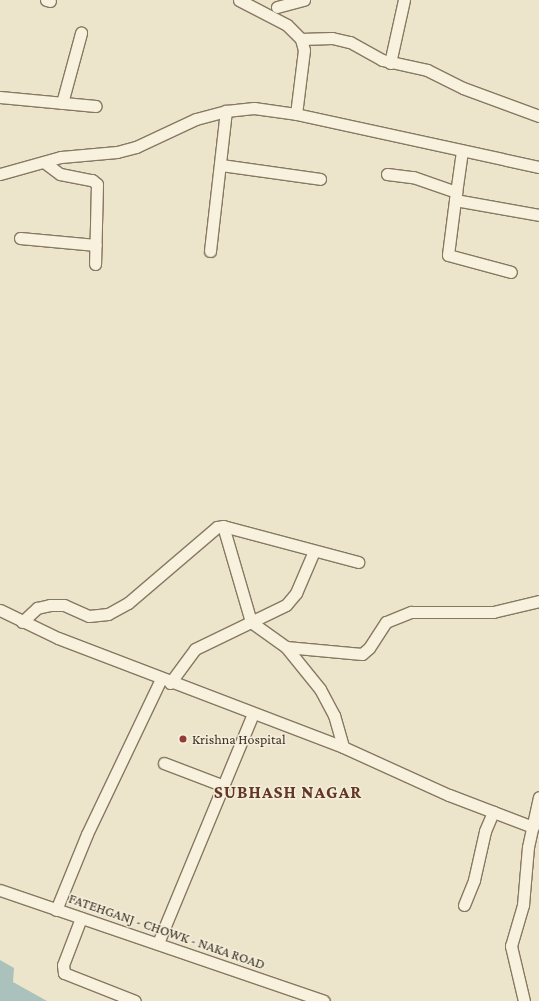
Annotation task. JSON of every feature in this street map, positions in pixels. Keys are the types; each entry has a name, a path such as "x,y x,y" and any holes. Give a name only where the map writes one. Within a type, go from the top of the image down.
{"street":[{"path":"239,0 275,18 296,31 301,39 304,50 296,114"},
{"path":"275,18 277,3 304,0"},
{"path":"390,63 404,0"},
{"path":"62,103 81,33"},
{"path":"301,39 342,40 390,63 426,70 463,88 539,116"},
{"path":"0,97 96,106"},
{"path":"0,174 72,155 117,152 136,147 196,119 226,111 254,108 296,114 539,168"},
{"path":"210,251 221,166 226,111"},
{"path":"462,151 448,255 512,272"},
{"path":"44,162 60,174 92,180 97,184 95,264"},
{"path":"221,166 320,179"},
{"path":"387,174 412,177 456,196 539,215"},
{"path":"20,238 96,245"},
{"path":"223,526 251,622 286,647 330,704 343,747"},
{"path":"22,622 37,608 50,604 64,606 88,616 108,614 128,603 210,531 223,526 358,562"},
{"path":"56,910 87,834 165,681 196,650 280,609 292,600 314,551"},
{"path":"286,647 362,654 369,648 386,622 411,612 494,612 539,600"},
{"path":"0,610 22,622 165,681 343,747 493,812 533,827"},
{"path":"158,943 254,714"},
{"path":"164,762 224,786"},
{"path":"524,1001 511,946 523,905 525,871 539,797"},
{"path":"464,905 474,880 484,831 493,812"},
{"name":"FATEHGANJ - CHOWK - NAKA ROAD","path":"0,890 324,1001"},
{"path":"81,918 63,965 64,973 134,1001"}],"water":[{"path":"0,960 14,968 13,982 47,1001 0,1001"}],"place":[{"name":"Krishna Hospital","path":"183,739"}],"district":[{"name":"SUBHASH NAGAR","path":"288,792"}]}
